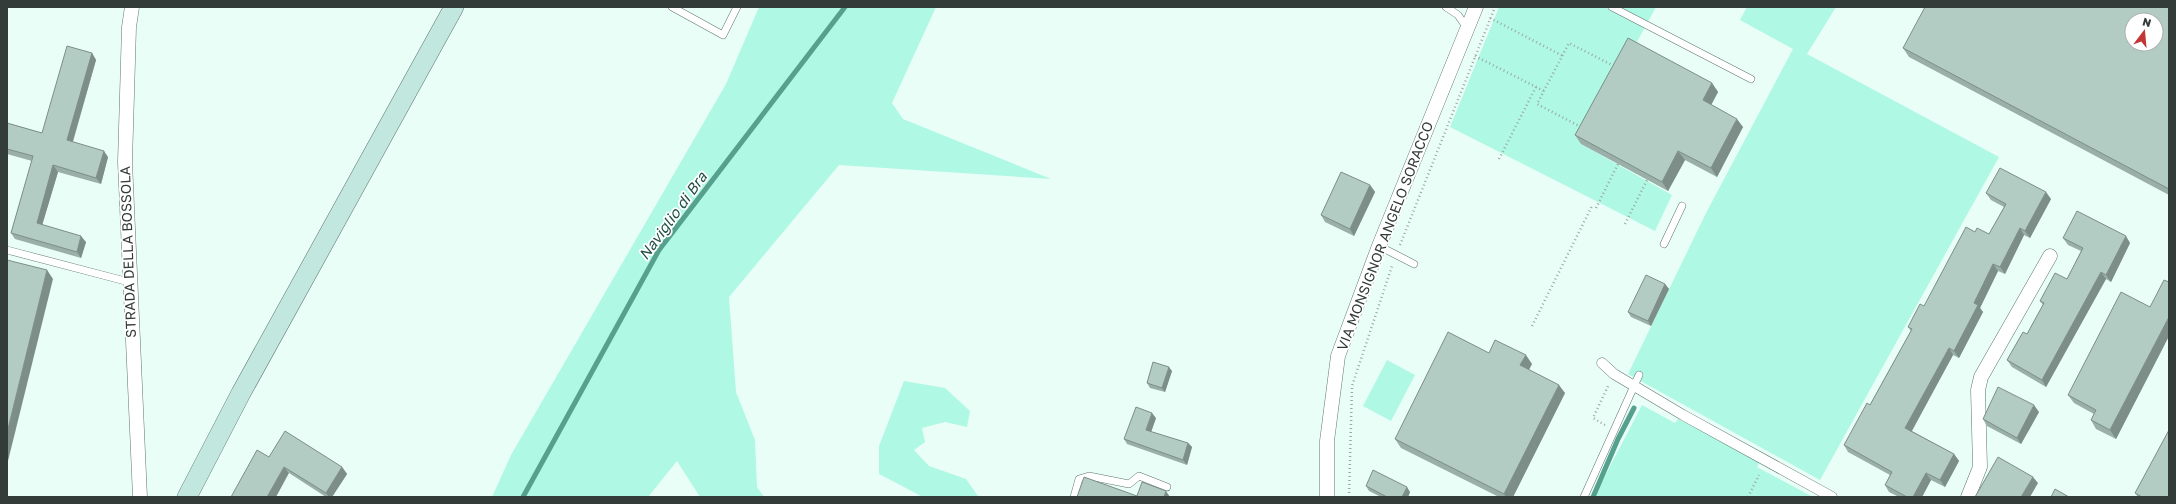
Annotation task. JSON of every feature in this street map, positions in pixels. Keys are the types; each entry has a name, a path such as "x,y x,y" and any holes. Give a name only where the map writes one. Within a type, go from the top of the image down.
{"main road":[{"path":"187,497 241,394 454,7"}],"street":[{"name":"STRADA DELLA BOSSOLA","path":"132,7 125,162 129,282 140,497"},
{"name":"VIA MONSIGNOR ANGELO SORACCO","path":"1327,497 1327,441 1338,356 1379,246 1476,7"},
{"path":"1968,497 1980,467 1978,390 1981,377 2050,256"},
{"path":"1602,362 1614,374 1683,415 1832,497"}],"lane":[{"path":"672,7 723,35 737,7"},
{"path":"1446,7 1458,15 1467,28"},
{"path":"1612,7 1751,79"},
{"path":"1664,244 1682,206"},
{"path":"1379,246 1414,264"},
{"path":"7,250 129,282"},
{"path":"1584,497 1639,375"},
{"path":"1074,497 1079,479 1088,476 1129,484 1138,476 1167,486"}],"path":[{"path":"1490,18 1562,56"},
{"path":"1582,127 1537,104 1569,43 1612,65"},
{"path":"1475,56 1544,91"},
{"path":"1499,159 1536,87"},
{"path":"1596,208 1618,164"},
{"path":"1625,224 1648,180"},
{"path":"1532,326 1592,206"},
{"path":"1614,374 1593,418 1614,430"},
{"path":"1748,497 1759,475"}],"green space":[{"path":"759,7 936,7 892,103 903,119 1051,179 839,165 729,297 736,392 755,440 757,487 764,497 700,497 677,461 648,497 492,497 511,455 726,84"},
{"path":"1499,7 1656,7 1581,144 1672,195 1655,231 1450,127"},
{"path":"1747,7 1836,7 1807,54 1999,157 1820,480 1628,374 1706,213 1793,49 1740,20"},
{"path":"1387,360 1415,375 1391,421 1363,406"},
{"path":"904,381 945,388 970,411 967,427 945,422 922,428 925,442 914,450 929,466 966,479 978,496 923,497 879,474 879,446"},
{"path":"1642,405 1675,423 1678,419 1760,461 1757,467 1813,497 1594,497"}],"building":[{"path":"1925,7 2169,7 2169,189 1903,48"},
{"path":"1628,38 1712,83 1703,100 1737,119 1711,168 1678,151 1662,182 1575,135"},
{"path":"67,46 92,53 67,140 104,151 96,178 53,165 37,223 81,236 77,252 11,233 33,156 7,149 7,123 42,133"},
{"path":"2000,168 2046,192 2025,231 2020,228 2000,267 1993,264 1974,303 1978,305 1954,351 1949,348 1905,428 1954,454 1940,480 1926,473 1913,497 1907,497 1885,485 1892,472 1844,445 1867,403 1870,405 1912,329 1908,327 1920,304 1924,306 1966,227 1975,232 1977,228 1989,234 2006,204 1986,193"},
{"path":"1341,172 1370,185 1350,229 1321,215"},
{"path":"2077,211 2126,236 2106,275 2101,272 2042,380 2007,360 2023,332 2027,334 2044,303 2040,301 2055,273 2067,279 2083,248 2063,238"},
{"path":"7,260 47,270 7,433"},
{"path":"1646,275 1665,284 1648,321 1628,312"},
{"path":"2164,280 2169,282 2169,317 2110,430 2091,420 2096,410 2068,395 2121,292 2150,307"},
{"path":"1448,332 1489,353 1495,340 1526,355 1520,365 1559,385 1504,494 1395,439"},
{"path":"1153,362 1169,367 1162,388 1147,383"},
{"path":"1998,387 2034,405 2017,438 1983,419"},
{"path":"1136,407 1152,413 1146,430 1188,443 1183,460 1124,439"},
{"path":"2169,430 2169,497 2142,497 2135,493"},
{"path":"285,431 342,467 326,493 284,467 267,497 231,497 257,450 269,457"},
{"path":"1998,457 2033,477 2021,497 1975,497"},
{"path":"1373,470 1407,487 1402,497 1387,497 1366,486"},
{"path":"1084,477 1137,496 1142,482 1166,491 1164,497 1077,497"},
{"path":"2055,489 2069,497 2051,497"}],"waterway":[{"name":"Naviglio di Bra","path":"523,497 659,250 845,7"},
{"path":"1593,497 1618,439 1634,408"}]}
